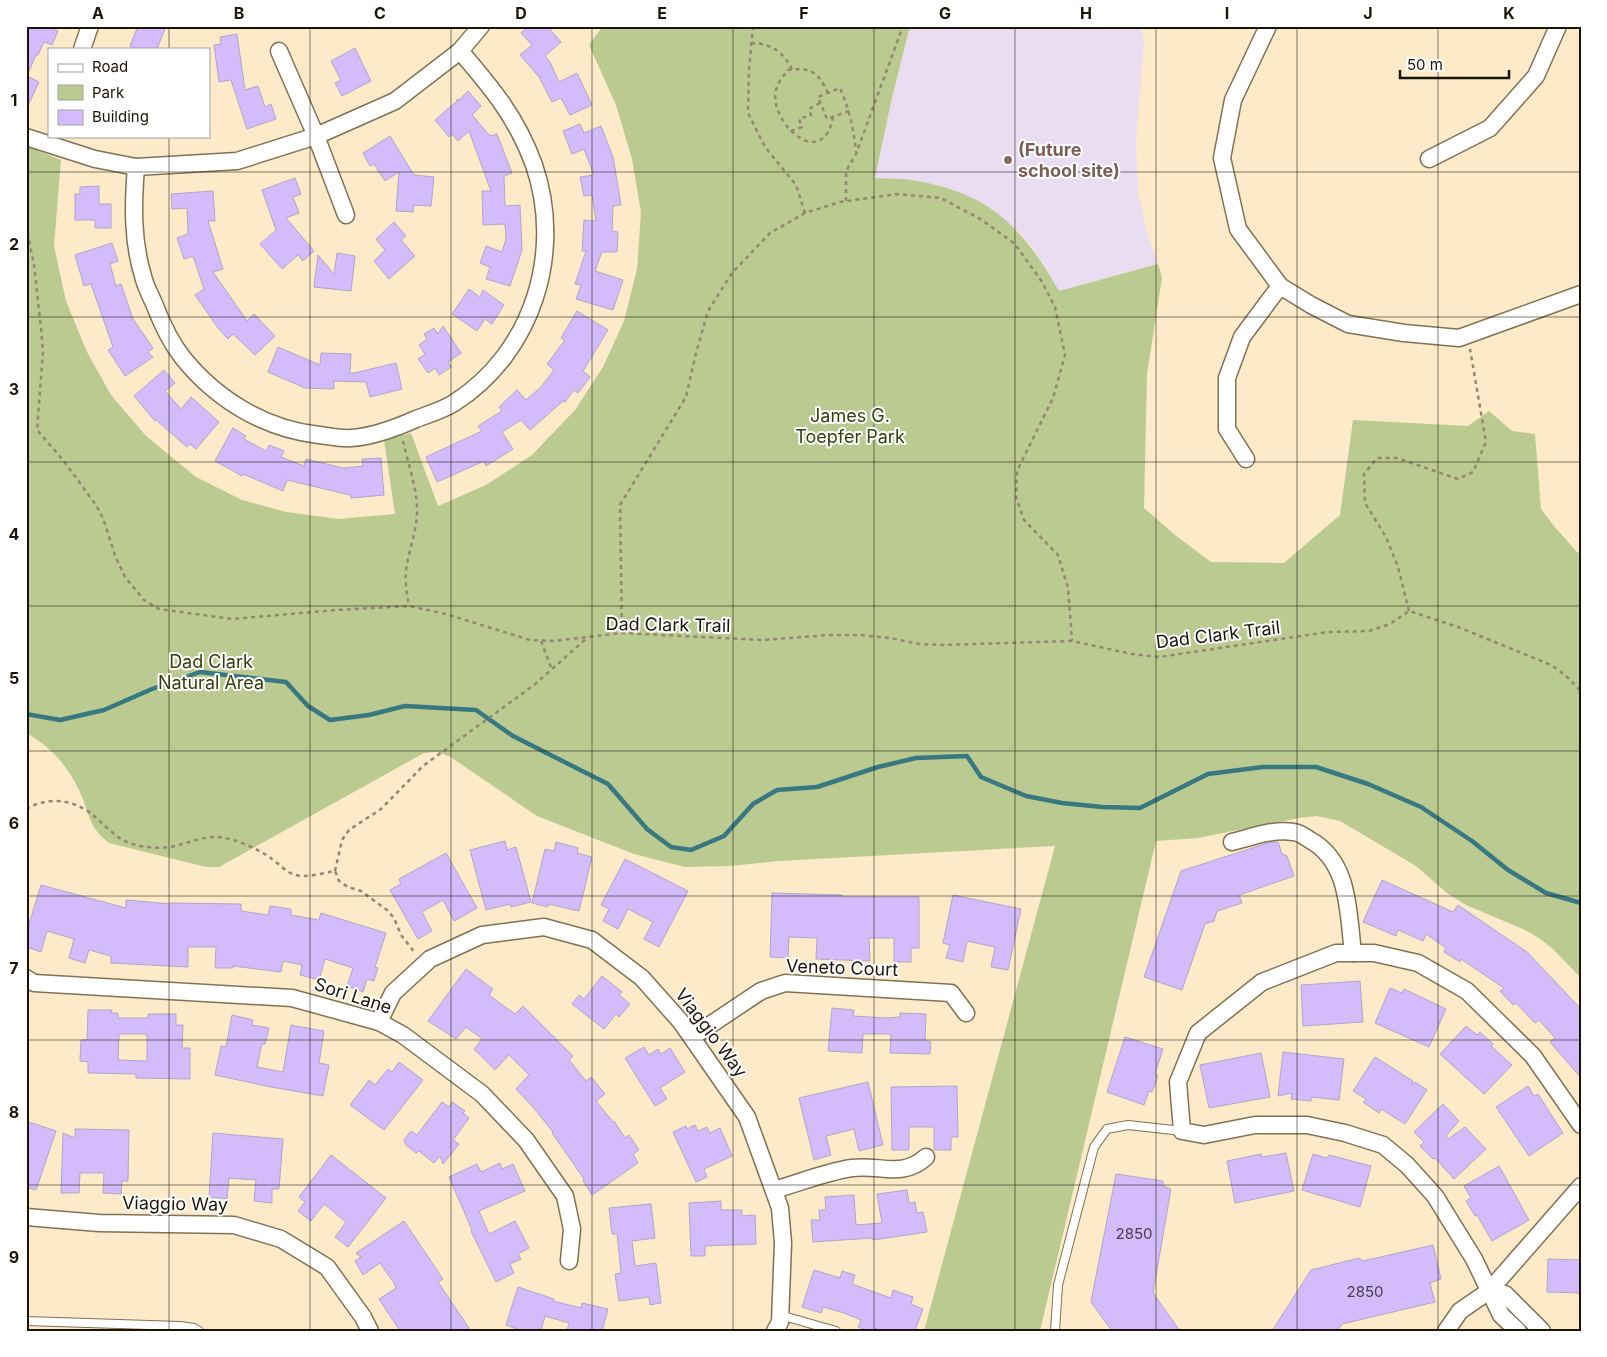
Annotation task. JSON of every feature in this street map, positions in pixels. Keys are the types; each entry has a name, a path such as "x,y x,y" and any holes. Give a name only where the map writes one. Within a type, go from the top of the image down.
{"street":[{"path":"82,48 90,26"},
{"path":"26,137 48,140 95,159 136,167 237,161 316,136 395,101 460,51 481,26"},
{"path":"1268,26 1233,100 1222,158 1238,229 1280,286 1348,324 1404,333 1460,338 1581,294"},
{"path":"1429,159 1490,128 1536,76 1558,26"},
{"path":"279,51 316,136 346,215"},
{"path":"136,167 133,206 135,242 143,278 163,326 183,358 220,395 260,420 298,432 350,438 398,427 454,403 488,376 520,335 536,298 546,245 543,201 534,166 519,129 496,93 460,51"},
{"path":"1246,459 1227,429 1227,378 1242,336 1280,286"},
{"path":"1232,842 1272,832 1295,832 1320,846 1337,866 1345,887 1353,953"},
{"name":"Viaggio Way","path":"378,1022 393,993 430,959 482,935 544,927 592,940 642,978 681,1022 747,1117 780,1208 783,1243 780,1322 775,1331"},
{"path":"1518,1331 1502,1315 1474,1259 1435,1196 1407,1165 1383,1145 1345,1133 1307,1126 1255,1125 1204,1135 1182,1131 1178,1082 1198,1033 1262,982 1336,953 1374,953 1418,963 1467,991 1533,1056 1581,1125"},
{"name":"Sori Lane","path":"26,978 34,983 292,998 378,1022 403,1035 482,1094 526,1140 565,1196 572,1229 569,1261"},
{"name":"Veneto Court","path":"692,1037 761,991 785,983 950,993 966,1013"},
{"path":"774,1190 854,1168 889,1170 906,1168 918,1164 926,1157"},
{"path":"1446,1331 1460,1311 1489,1291 1581,1186"},
{"name":"Viaggio Way","path":"26,1217 99,1223 234,1224 281,1239 326,1267 363,1317 370,1331"},
{"path":"1489,1291 1505,1294 1542,1331"}],"lane":[{"path":"1055,1331 1058,1285 1094,1147 1107,1129 1128,1125 1182,1131"},
{"path":"780,1314 836,1331"},
{"path":"26,1321 180,1326 194,1328 199,1331"}],"path":[{"path":"753,26 748,113 765,147 796,185 805,213"},
{"path":"846,201 846,171 856,154 904,26"},
{"path":"751,43 763,43 777,49 786,58 792,69"},
{"path":"828,93 817,75 809,70 801,68 788,70 776,88 776,107 782,121 791,130 804,140 812,142 823,138 831,128 833,117"},
{"path":"849,111 827,119 818,97 840,88 849,111 855,136 856,154"},
{"path":"791,130 802,127 799,119 811,115 809,109 820,103"},
{"path":"622,634 620,505 686,397 708,311 732,273 770,233 805,213 846,201 897,194 941,198 982,220 1015,244 1042,282 1055,307 1065,355 1053,398 1017,471 1016,497 1024,520 1058,555 1068,588 1072,642"},
{"name":"Dad Clark Trail","path":"26,225 34,265 42,344 37,430 63,460 96,505 103,518 116,558 133,589 144,600 159,609 232,619 410,606 446,614 530,640 553,641 622,634 763,640 830,635 860,635 890,638 918,644 943,645 1072,642 1132,654 1159,657 1328,632 1369,632 1390,624 1409,611"},
{"path":"1467,336 1486,442 1473,472 1458,480 1397,458 1377,458 1364,474 1365,503 1386,537 1398,567 1409,611 1458,627 1551,666 1565,675 1581,691"},
{"path":"398,427 416,496 415,535 406,570 410,606"},
{"path":"416,954 401,935 394,918 387,910 361,891 348,887 339,881 335,871 342,840 348,830 381,809 415,773 534,685 588,637"},
{"path":"541,640 552,670"},
{"path":"26,808 43,802 66,801 81,807 94,816 109,831 131,844 160,848 216,836 259,850 293,874 306,876 335,871"}],"shaded area":[{"name":"(Future school site)","path":"910,26 1141,26 1144,40 1136,142 1138,192 1147,233 1158,264 1059,291 1034,250 1021,234 992,210 955,191 937,185 916,181 875,178"}],"green space":[{"path":"603,26 910,26 875,178 912,180 943,187 966,195 985,205 1018,232 1046,269 1059,291 1158,264 1162,278 1147,374 1144,508 1175,535 1211,562 1284,563 1340,515 1353,420 1468,426 1489,411 1512,431 1535,434 1541,509 1577,552 1581,554 1581,978 1553,949 1539,938 1523,929 1466,905 1447,893 1416,866 1340,821 1316,816 1198,838 1156,841 1040,1331 924,1331 1055,846 779,861 730,866 685,867 634,854 537,816 449,756 436,752 424,753 219,867 206,867 109,843 93,825 83,798 63,764 43,744 26,733 26,146 61,160 54,246 66,301 87,352 111,395 146,436 196,477 242,500 286,512 339,519 395,514 384,440 411,433 438,506 486,485 532,455 575,410 603,367 624,321 637,269 641,212 632,159 616,105 589,45"}],"building":[{"path":"26,26 47,26 58,31 52,45 44,42 27,76 39,82 26,110"},
{"path":"138,26 166,26 157,48 134,48 130,46"},
{"path":"528,26 547,26 561,42 545,56 550,62 559,82 577,73 592,105 570,115 561,98 552,102 539,77 520,55 532,45 521,33"},
{"path":"237,34 245,90 258,86 265,107 271,104 276,119 247,129 231,80 219,82 214,45 221,44 220,37"},
{"path":"355,48 371,81 342,96 335,83 341,80 331,61"},
{"path":"468,91 481,106 472,115 490,136 497,134 512,173 504,176 505,206 520,205 522,250 510,286 486,279 490,267 480,263 486,246 502,252 506,239 505,224 483,225 482,191 491,191 469,131 458,141 452,134 449,137 435,120"},
{"path":"580,124 584,133 601,126 613,157 621,205 613,206 612,231 618,232 617,252 602,252 595,271 623,280 613,310 576,299 581,285 575,284 586,251 582,251 584,220 596,221 592,195 584,196 580,177 594,175 584,149 572,154 563,131"},
{"path":"390,136 414,175 434,177 431,206 414,205 413,212 396,211 399,172 385,181 374,164 370,166 363,153"},
{"path":"295,178 301,194 293,197 299,213 286,218 314,251 303,261 298,255 282,269 260,244 276,230 262,190"},
{"path":"99,186 99,204 111,204 111,228 95,228 95,220 75,220 75,194 80,194 80,187"},
{"path":"213,191 215,221 208,221 223,269 213,272 247,321 254,314 275,336 255,355 233,334 228,339 195,295 204,289 193,256 184,259 177,238 188,234 187,208 172,209 171,194"},
{"path":"394,222 406,236 401,240 415,256 389,279 374,261 385,250 376,239"},
{"path":"112,243 118,261 110,264 116,286 121,284 133,319 153,348 148,352 153,357 125,376 108,350 113,347 91,284 84,286 75,255"},
{"path":"337,253 355,256 351,291 314,287 318,255 334,274"},
{"path":"469,289 480,297 483,290 504,305 492,324 485,319 477,331 452,314"},
{"path":"577,311 608,330 583,371 590,377 578,393 574,390 565,402 563,401 530,430 521,420 502,432 513,449 486,466 484,461 437,482 426,457 482,431 478,426 502,411 499,407 517,390 526,400 540,388 554,370 547,364 565,340 561,338"},
{"path":"443,326 461,353 448,362 451,367 439,375 435,368 428,373 418,359 425,354 419,345 427,339 424,334 434,328 438,334"},
{"path":"278,347 320,365 321,353 351,354 350,374 396,363 402,389 370,397 366,382 334,381 334,389 305,388 268,372"},
{"path":"164,370 175,383 165,391 181,409 191,397 219,422 196,449 190,444 187,447 155,421 134,396"},
{"path":"233,428 246,436 244,439 266,451 269,445 284,451 281,457 304,466 306,459 343,468 363,466 362,459 381,458 384,495 351,498 350,495 287,480 283,491 243,474 242,476 215,461"},
{"path":"505,841 507,850 516,847 531,902 511,907 510,904 486,910 470,850"},
{"path":"556,842 578,848 577,853 592,857 579,911 548,904 548,907 532,903 545,849 554,851"},
{"path":"1271,842 1278,842 1282,854 1287,856 1294,876 1239,895 1242,903 1217,911 1214,921 1205,924 1182,990 1144,977 1181,871"},
{"path":"446,853 477,908 454,921 443,900 422,912 432,931 418,939 390,890 401,884 399,879"},
{"path":"625,859 688,891 659,947 644,939 653,922 628,909 618,929 603,921 609,909 601,905"},
{"path":"1382,880 1453,912 1458,905 1527,952 1581,1009 1581,1078 1550,1042 1555,1038 1539,1020 1535,1023 1516,1003 1513,1005 1500,991 1504,988 1461,959 1460,962 1444,952 1446,948 1426,934 1423,941 1398,930 1396,936 1363,922"},
{"path":"41,885 126,908 126,900 171,904 241,904 241,911 268,915 270,906 291,909 291,915 319,920 321,913 386,933 375,967 378,968 374,981 367,979 363,992 347,986 353,968 325,959 319,980 300,975 302,965 283,961 281,972 233,966 233,968 215,968 216,947 188,947 188,967 111,963 111,956 89,950 85,963 69,958 74,939 47,931 41,952 26,947 26,934"},
{"path":"772,893 842,895 842,897 919,897 919,948 911,948 911,962 894,962 894,938 869,938 870,961 816,959 817,938 789,937 788,958 770,957"},
{"path":"953,895 1021,909 1008,970 991,967 995,947 967,941 963,962 946,958 950,945 943,943"},
{"path":"466,969 493,989 489,995 515,1014 523,1006 573,1056 569,1060 586,1081 591,1077 605,1094 596,1101 614,1121 625,1138 629,1135 639,1150 633,1154 638,1163 592,1195 583,1181 584,1179 553,1132 516,1089 529,1075 509,1055 495,1070 474,1049 482,1039 466,1027 456,1039 428,1021"},
{"path":"602,976 622,992 619,995 630,1004 619,1017 616,1014 604,1029 572,1004 579,995 584,999"},
{"path":"1360,981 1363,1022 1303,1026 1301,985"},
{"path":"1390,988 1402,993 1404,989 1446,1009 1429,1047 1375,1023"},
{"path":"832,1008 854,1010 853,1016 887,1018 900,1017 900,1013 926,1014 925,1041 931,1042 930,1054 890,1053 891,1034 863,1034 862,1053 828,1051"},
{"path":"88,1010 112,1010 111,1013 118,1013 118,1018 148,1018 148,1014 176,1014 176,1025 183,1025 182,1048 190,1048 190,1079 136,1078 136,1074 88,1073 88,1062 80,1061 81,1040 87,1040","holes":["119,1034 147,1034 147,1061 118,1060"]},
{"path":"232,1015 253,1020 252,1025 269,1028 265,1044 262,1044 257,1067 283,1072 291,1025 324,1031 319,1063 329,1065 323,1096 215,1075 221,1046 226,1047"},
{"path":"1466,1026 1477,1035 1480,1032 1493,1044 1491,1046 1512,1065 1484,1094 1440,1054"},
{"path":"1125,1037 1163,1049 1155,1074 1158,1075 1152,1092 1149,1091 1144,1105 1107,1092"},
{"path":"644,1047 649,1055 658,1049 661,1054 670,1048 685,1072 660,1088 667,1099 655,1106 625,1058"},
{"path":"1283,1052 1344,1059 1339,1100 1311,1097 1311,1101 1291,1099 1292,1093 1278,1096"},
{"path":"1261,1053 1270,1097 1209,1108 1200,1065"},
{"path":"1375,1057 1413,1081 1411,1085 1415,1082 1427,1090 1405,1124 1381,1109 1379,1113 1363,1102 1366,1099 1353,1091"},
{"path":"399,1062 423,1080 384,1130 350,1105 369,1080 375,1085 388,1069 392,1072"},
{"path":"868,1082 883,1145 859,1151 854,1129 826,1136 831,1155 814,1160 799,1098"},
{"path":"957,1086 958,1137 951,1137 951,1150 934,1150 934,1127 909,1127 909,1150 892,1150 891,1087"},
{"path":"1528,1086 1534,1096 1538,1094 1563,1133 1529,1156 1496,1107"},
{"path":"442,1102 449,1107 452,1102 465,1111 463,1113 469,1118 453,1140 459,1144 443,1164 440,1156 434,1163 419,1151 416,1153 406,1145 404,1140 411,1131 417,1135"},
{"path":"1443,1104 1459,1121 1446,1136 1448,1139 1465,1127 1486,1149 1454,1179 1435,1158 1433,1159 1420,1146 1424,1142 1414,1132"},
{"path":"26,1121 56,1131 36,1190 26,1187"},
{"path":"695,1125 698,1131 707,1127 710,1133 720,1128 732,1156 704,1169 707,1177 696,1182 673,1132 686,1126 687,1129"},
{"path":"75,1129 129,1130 128,1181 122,1181 121,1194 103,1193 104,1173 80,1173 79,1193 61,1193 63,1133 75,1138"},
{"path":"213,1133 283,1139 279,1189 272,1189 272,1203 254,1201 256,1180 229,1178 227,1199 209,1197"},
{"path":"1286,1153 1294,1191 1235,1203 1227,1161 1261,1154 1262,1157"},
{"path":"1313,1154 1327,1158 1329,1155 1371,1166 1360,1207 1302,1190"},
{"path":"331,1155 386,1198 348,1247 335,1237 346,1222 324,1204 311,1221 298,1211 305,1202 299,1197"},
{"path":"500,1163 502,1169 513,1164 525,1191 479,1211 489,1234 515,1221 529,1248 518,1254 521,1259 510,1264 514,1273 496,1282 471,1231 449,1177 477,1164 481,1172"},
{"path":"1499,1166 1529,1220 1492,1241 1477,1215 1475,1216 1466,1201 1471,1198 1464,1186"},
{"path":"1116,1174 1163,1181 1163,1186 1171,1189 1153,1293 1180,1331 1112,1331 1091,1302"},
{"path":"907,1190 909,1203 915,1202 917,1213 923,1212 927,1232 873,1240 872,1238 813,1242 811,1220 820,1220 819,1210 826,1210 825,1197 854,1195 856,1225 882,1223 877,1194"},
{"path":"721,1201 721,1210 742,1210 742,1216 755,1215 756,1244 705,1246 705,1256 691,1256 689,1203"},
{"path":"651,1204 655,1238 632,1241 635,1266 656,1263 661,1303 650,1305 649,1297 619,1301 615,1274 621,1273 617,1234 612,1234 609,1208"},
{"path":"404,1221 443,1279 438,1282 471,1331 400,1331 379,1299 396,1288 394,1283 380,1263 363,1275 355,1261 361,1257 356,1253"},
{"path":"1433,1245 1441,1279 1430,1283 1435,1302 1342,1324 1338,1331 1272,1331 1311,1270 1359,1258 1363,1261"},
{"path":"1548,1259 1581,1260 1581,1293 1547,1292"},
{"path":"814,1270 840,1278 842,1271 855,1275 852,1284 891,1298 893,1290 913,1297 911,1304 923,1309 915,1331 883,1331 874,1328 873,1331 870,1331 858,1327 861,1320 844,1313 823,1307 821,1313 802,1307"},
{"path":"518,1287 554,1299 553,1301 581,1308 582,1303 608,1309 602,1331 567,1331 569,1323 545,1316 541,1331 522,1331 506,1325"}],"waterway":[{"path":"26,714 60,720 104,710 152,689 200,672 286,682 308,706 330,720 369,715 405,706 476,710 513,736 608,784 647,829 671,847 691,850 724,836 753,804 777,790 817,787 878,767 916,758 967,756 981,777 1026,796 1062,803 1140,808 1208,774 1263,767 1316,767 1368,784 1421,807 1472,841 1508,870 1546,893 1581,903"}],"place":[{"name":"(Future school site)","path":"1008,160"}],"park label":[{"name":"James G. Toepfer Park","path":"850,426"},
{"name":"Dad Clark Natural Area","path":"211,672"}]}
